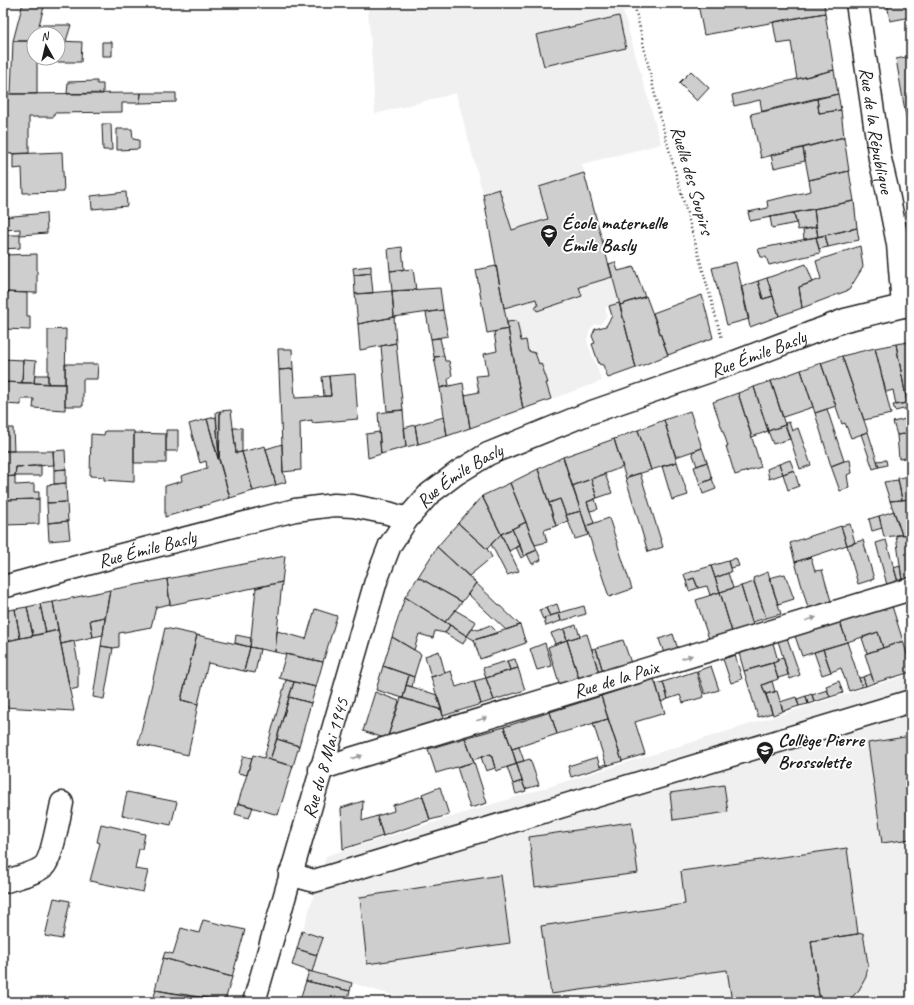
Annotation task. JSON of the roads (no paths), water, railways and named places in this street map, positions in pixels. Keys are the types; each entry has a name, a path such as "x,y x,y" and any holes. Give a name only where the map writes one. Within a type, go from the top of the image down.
{"street":[{"name":"Rue de la République","path":"856,3 880,159 898,244 907,305"},
{"name":"Rue Émile Basly","path":"3,587 112,557 295,510 334,505 353,506 388,512 407,519 429,494 457,473 488,454 589,414 730,364 845,320 907,305"},
{"name":"Rue du 8 Mai 1945","path":"254,1002 320,769 376,581 390,545 407,519"},
{"name":"Rue de la Paix","path":"320,769 911,589"},
{"path":"290,874 314,881 911,701"},
{"path":"3,882 37,871 45,866 49,857 62,803"}],"place":[{"name":"École maternelle Émile Basly","path":"549,248"},
{"name":"Collège Pierre Brossolette","path":"765,765"}]}
